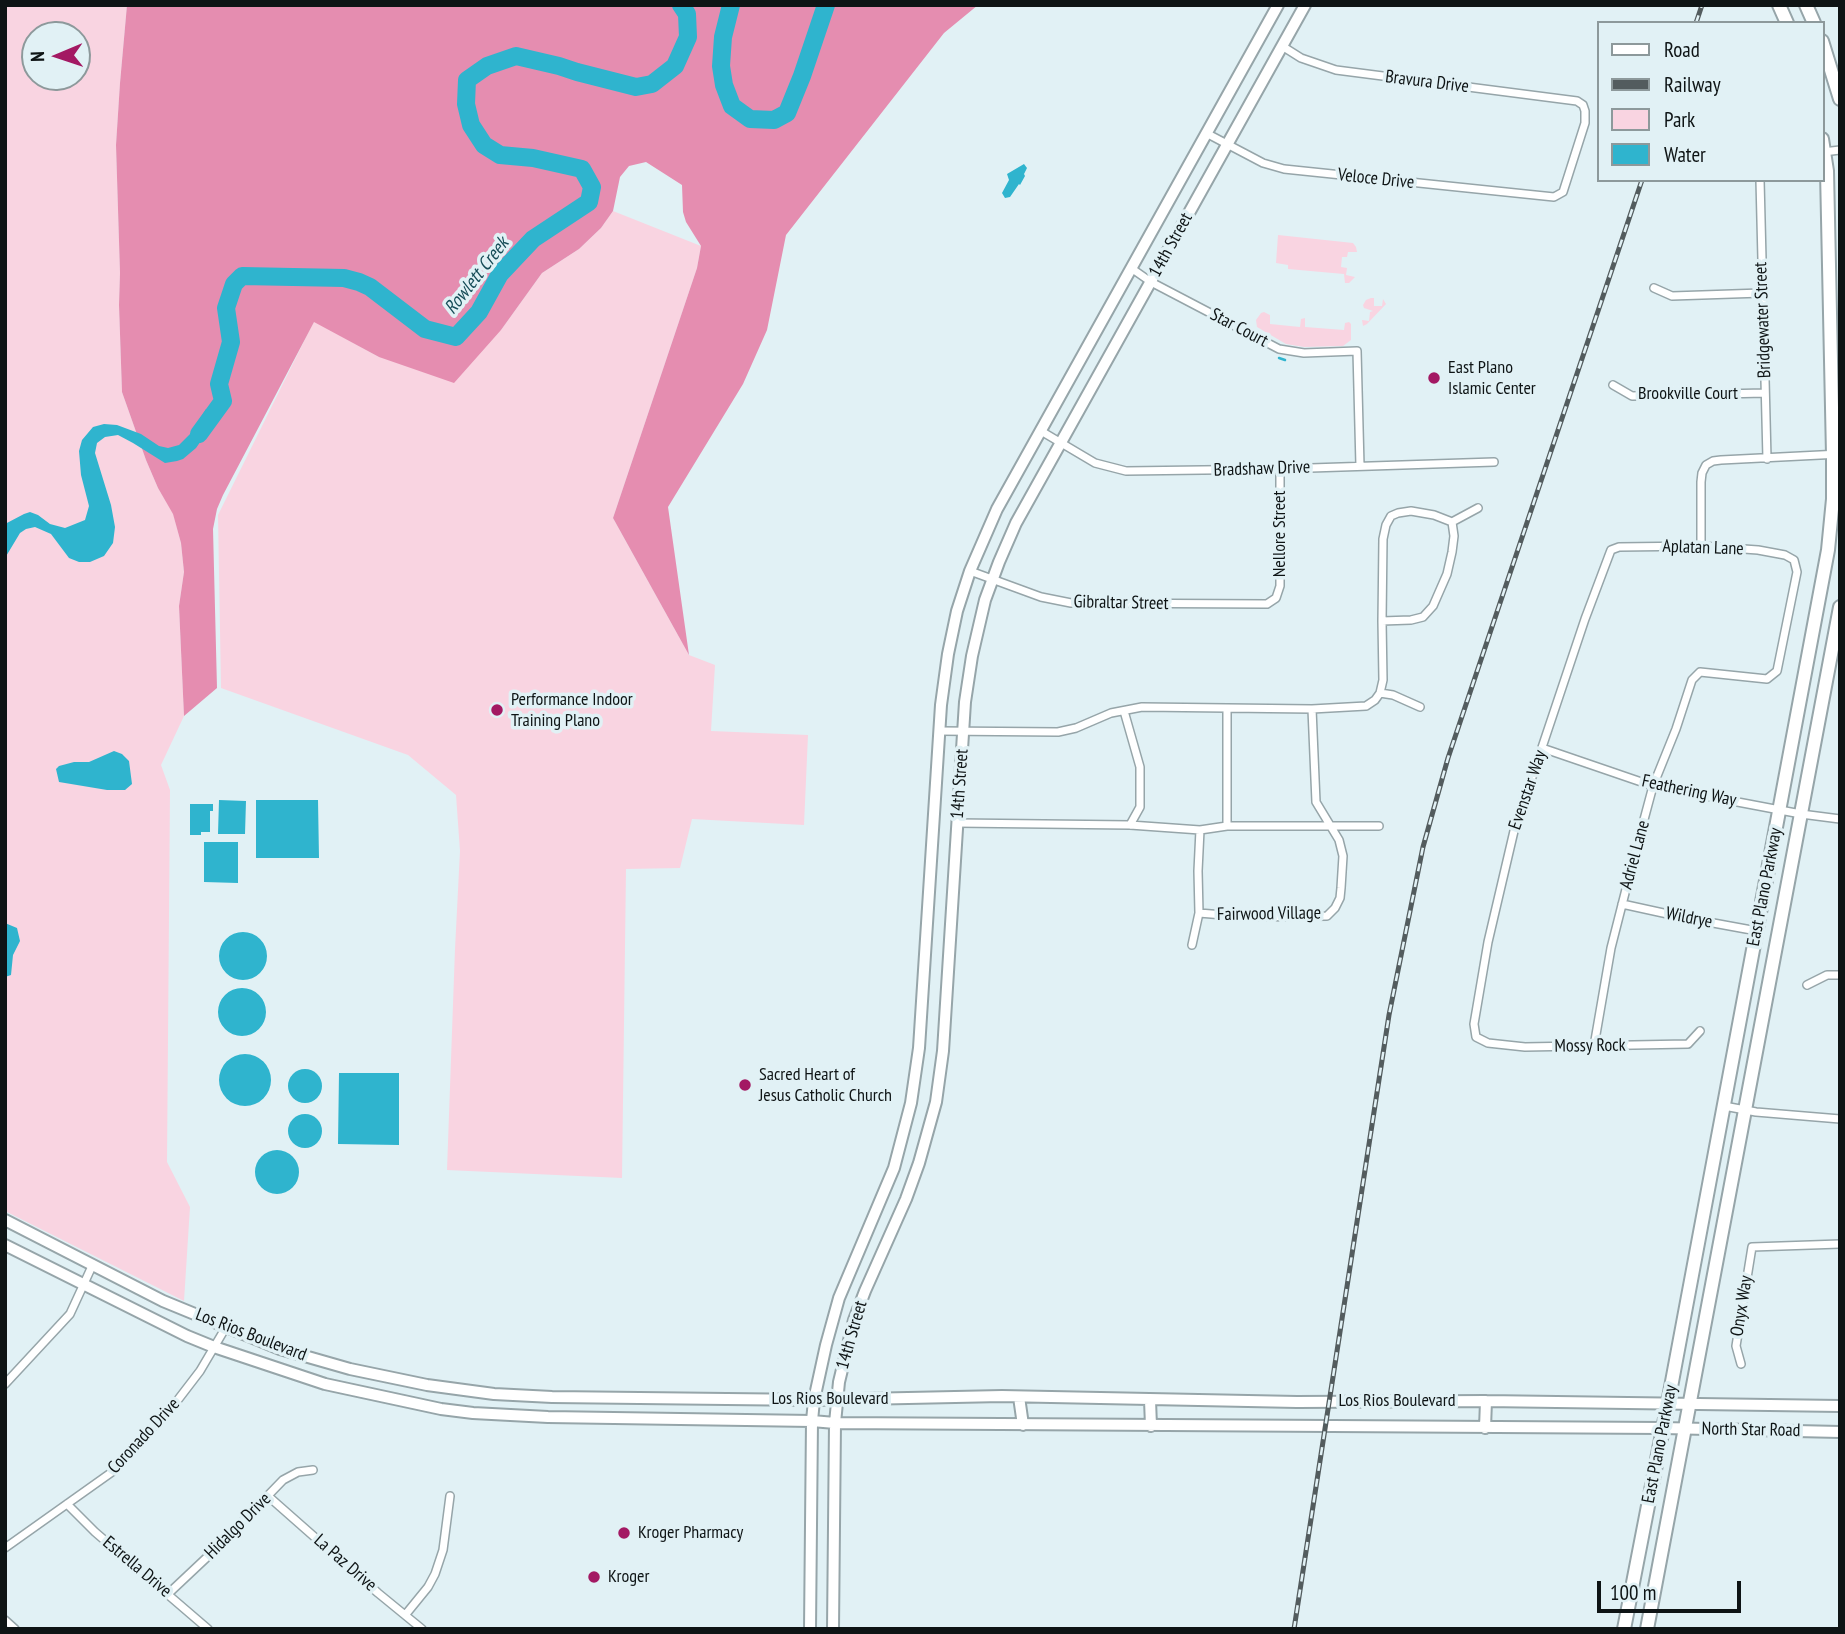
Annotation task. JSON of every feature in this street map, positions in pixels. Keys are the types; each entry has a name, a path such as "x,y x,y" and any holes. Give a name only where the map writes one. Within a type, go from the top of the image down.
{"main road":[{"name":"14th Street","path":"810,1629 814,1400 839,1298 894,1168 911,1103 919,1048 943,688 957,611 970,571 997,509 1278,5"},
{"name":"14th Street","path":"833,1629 835,1423 842,1365 868,1283 913,1181 936,1102 943,1051 968,679 992,579 1016,523 1305,5"},
{"path":"1779,5 1786,21"},
{"path":"1806,5 1813,21"},
{"path":"1824,47 1840,99"},
{"name":"East Plano Parkway","path":"1625,1623 1828,550 1836,454 1824,155"},
{"name":"East Plano Parkway","path":"1647,1625 1840,607"},
{"path":"926,930 950,933"},
{"path":"919,1048 943,1051"},
{"path":"878,1208 899,1217"},
{"name":"Los Rios Boulevard","path":"5,1220 163,1301 280,1349 350,1369 427,1385 494,1394 814,1400 1019,1397 1690,1404"},
{"name":"Los Rios Boulevard","path":"5,1245 214,1347 325,1384 410,1403 473,1413 835,1423 1662,1428"},
{"path":"1695,1261 1715,1264"},
{"path":"548,1417 552,1397"},
{"path":"656,1397 657,1420"},
{"path":"1019,1397 1023,1424"},
{"path":"1150,1400 1151,1426"},
{"path":"1485,1428 1486,1401"},
{"name":"North Star Road","path":"1690,1404 1840,1406"},
{"name":"North Star Road","path":"1662,1428 1840,1432"},
{"path":"810,1602 833,1602"},
{"path":"1625,1623 1647,1625"}],"street":[{"name":"Bravura Drive","path":"1282,46 1303,58 1336,70 1577,101 1583,105 1585,111 1584,123 1563,192 1554,197"},
{"name":"Veloce Drive","path":"1206,133 1263,163 1284,169 1554,197"},
{"name":"Bridgewater Street","path":"1760,182 1767,459"},
{"name":"Star Court","path":"1131,268 1151,282 1279,349 1304,353 1357,351 1360,466"},
{"path":"1654,288 1672,296 1762,293"},
{"name":"Brookville Court","path":"1613,385 1632,396 1765,393"},
{"name":"Bradshaw Drive","path":"1041,431 1095,463 1126,471 1494,462"},
{"path":"1701,546 1701,482 1706,465 1721,460 1836,454"},
{"name":"Nellore Street","path":"1276,598 1280,586 1280,469"},
{"path":"1452,522 1478,508"},
{"path":"939,731 1058,732 1076,728 1111,713 1142,706 1312,709 1366,706 1380,693 1383,680 1383,539 1386,525 1391,516 1411,511 1434,514 1452,522"},
{"path":"1382,621 1423,617 1433,606 1447,574 1452,552 1452,522"},
{"name":"Aplatan Lane","path":"1611,550 1619,547 1701,546 1758,550 1785,555 1794,560 1797,572 1777,671 1767,679 1700,672"},
{"name":"Evenstar Way","path":"1476,1037 1474,1024 1479,988 1514,831 1611,550"},
{"name":"Gibraltar Street","path":"970,571 1041,597 1072,603 1240,605 1267,604 1276,598"},
{"name":"Adriel Lane","path":"1594,1046 1601,994 1653,786 1692,680 1700,672"},
{"path":"1380,693 1393,695 1420,707"},
{"path":"1227,708 1227,826"},
{"name":"Fairwood Village","path":"1199,913 1248,917 1327,916 1335,908 1340,898 1343,864 1341,847 1316,802 1312,709"},
{"path":"1124,711 1140,767 1140,807 1130,825"},
{"name":"Feathering Way","path":"1542,748 1653,786 1840,819"},
{"path":"957,822 1130,825 1200,830 1227,826 1380,826"},
{"name":"Fairwood Village","path":"1192,945 1199,913 1200,830"},
{"name":"Wildrye","path":"1622,904 1757,931"},
{"path":"1807,985 1827,975 1840,975"},
{"name":"Mossy Rock","path":"1476,1037 1488,1043 1525,1048 1688,1044 1700,1031"},
{"path":"1724,1106 1840,1119"},
{"name":"Onyx Way","path":"1741,1364 1736,1346 1752,1247 1840,1244"},
{"path":"5,1384 70,1314 93,1264"},
{"name":"Coronado Drive","path":"5,1548 113,1472 177,1401 200,1371 226,1327"},
{"name":"Hidalgo Drive","path":"169,1593 283,1480 298,1472 313,1470"},
{"name":"La Paz Drive","path":"268,1496 422,1629"},
{"path":"406,1614 435,1574 443,1550 450,1496"},
{"name":"Estrella Drive","path":"67,1504 95,1532 208,1629"},
{"path":"5,1620 15,1629"}],"green space":[{"path":"5,5 127,5 116,145 122,392 146,460 173,513 181,543 184,572 179,606 184,716 161,765 170,790 167,1162 190,1207 184,1301 5,1211"},
{"name":"Performance Indoor Training Plano","path":"613,211 701,246 697,268 613,518 689,655 715,665 711,731 808,735 804,825 692,819 680,868 626,869 622,1178 447,1170 460,851 456,795 408,755 221,688 218,515 314,321 379,357 501,330 542,273 579,249 601,228"},
{"path":"1278,235 1353,243 1357,252 1348,252 1347,257 1342,257 1341,267 1347,268 1346,275 1355,277 1345,283 1344,274 1288,269 1288,265 1276,263"},
{"path":"1374,298 1374,306 1382,306 1383,299 1386,304 1367,324 1363,326 1362,320 1369,321 1370,312 1373,311 1363,305"},
{"path":"1264,312 1270,315 1270,324 1300,327 1301,319 1305,318 1305,327 1344,330 1345,323 1349,322 1351,340 1343,346 1304,347 1286,344 1257,327 1256,320"}],"shaded area":[{"path":"127,5 978,5 944,33 786,235 767,330 743,384 668,507 689,655 613,518 697,268 701,246 686,222 682,185 646,162 629,166 620,177 613,211 601,228 579,249 542,273 501,330 454,383 379,357 314,322 217,509 213,529 217,688 184,716 179,606 184,572 181,543 173,514 146,460 122,392 116,145"}],"water":[{"path":"1024,164 1027,168 1020,185 1010,197 1005,198 1002,193 1009,180 1007,174"},
{"path":"206,409 217,418 196,448 177,461 165,463 118,435 105,437 97,443 95,453 115,527 113,543 104,556 90,562 69,558 51,534 35,527 20,533 5,558 5,524 24,514 30,512 50,524 65,528 85,520 89,506 81,475 79,451 82,440 93,427 117,425 168,448 179,445 191,433"},
{"path":"114,751 129,761 132,784 125,790 107,790 59,782 56,769 59,766 89,762"},
{"path":"219,800 246,801 245,834 218,834"},
{"path":"256,800 318,800 319,858 256,858"},
{"path":"190,804 213,804 213,811 210,811 210,832 190,835"},
{"path":"204,842 238,842 238,883 204,882"},
{"path":"5,923 17,928 20,941 13,955 11,975 5,977"},
{"path":"243,932 260,939 267,956 260,973 243,980 226,973 219,956 226,939"},
{"path":"242,988 259,995 266,1012 259,1029 242,1036 225,1029 218,1012 225,995"},
{"path":"245,1054 255,1056 263,1062 269,1070 269,1090 263,1098 255,1104 245,1106 235,1104 227,1098 221,1090 219,1080 221,1070 227,1062 235,1056"},
{"path":"305,1069 317,1074 322,1086 317,1098 305,1103 293,1098 288,1086 293,1074"},
{"path":"339,1073 399,1073 399,1145 338,1144"},
{"path":"305,1114 317,1119 322,1131 317,1143 305,1148 293,1143 288,1131 293,1119"},
{"path":"277,1150 286,1151 293,1156 298,1163 298,1181 293,1188 286,1193 277,1194 268,1193 261,1188 256,1181 255,1172 256,1163 261,1156 268,1151"}],"waterway":[{"name":"Rowlett Creek","path":"199,434 223,401 219,384 231,342 226,308 234,284 242,276 344,278 359,282 370,287 425,329 456,337 479,312 500,274 533,239 589,202 592,187 582,169 533,158 500,155 484,145 471,125 466,104 467,80 487,66 516,56 636,87 652,84 675,66 688,37 687,14 681,5"},
{"name":"Rowlett Creek","path":"731,5 723,37 721,66 724,85 732,106 750,119 774,120 787,113 826,5"},
{"path":"1279,358 1285,360"}],"railway":[{"path":"1697,21 1702,5"},
{"path":"1294,1629 1389,1015 1423,847 1448,758 1641,182"}],"place":[{"name":"East Plano Islamic Center","path":"1434,378"},
{"name":"Performance Indoor Training Plano","path":"497,710"},
{"name":"Sacred Heart of Jesus Catholic Church","path":"745,1085"},
{"name":"Kroger Pharmacy","path":"624,1533"},
{"name":"Kroger","path":"594,1577"}]}
